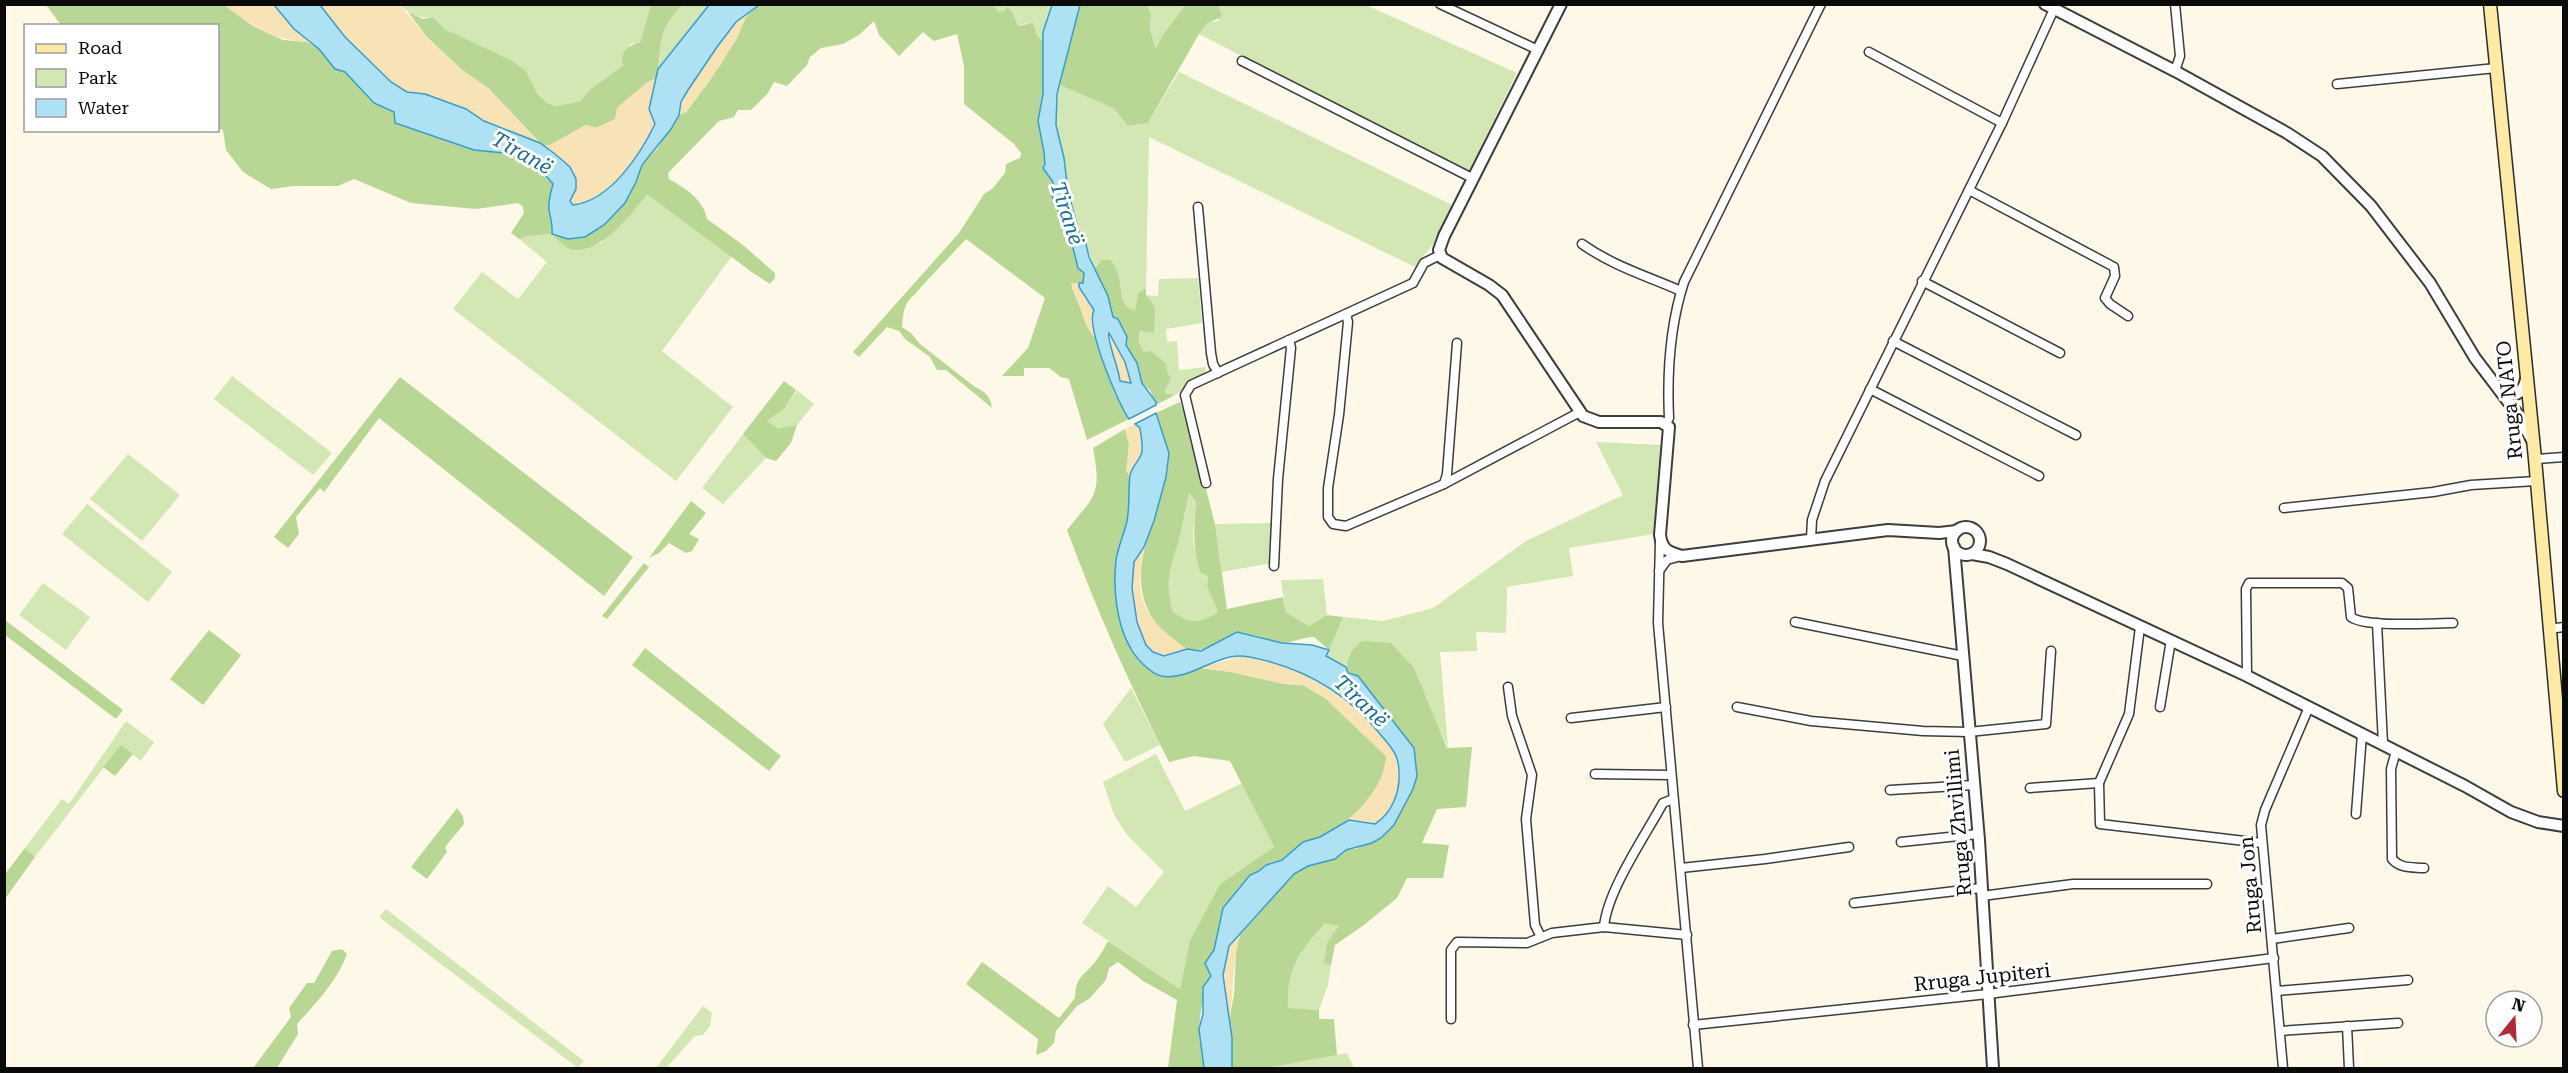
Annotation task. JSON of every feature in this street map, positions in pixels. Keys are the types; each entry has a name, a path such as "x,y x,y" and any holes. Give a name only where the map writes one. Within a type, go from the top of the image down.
{"main road":[{"name":"Rruga NATO","path":"2490,4 2535,459 2548,629 2564,791"}],"street":[{"path":"1440,4 1538,50"},
{"path":"1440,255 1444,236 1561,4"},
{"path":"1666,424 1669,418 1671,357 1681,291 1692,263 1821,4"},
{"path":"2175,4 2180,56 2175,71"},
{"path":"1811,539 1812,520 1825,481 2002,123 2049,7 2175,71 2287,133 2322,156 2371,206 2430,283 2475,358 2516,412 2533,441"},
{"path":"1869,52 2002,123"},
{"path":"1242,61 1472,178"},
{"path":"2337,84 2496,68"},
{"path":"1969,190 2114,267 2115,273 2105,298 2128,316"},
{"path":"1198,207 1211,353 1218,373"},
{"path":"1582,244 1601,258 1626,270 1681,291"},
{"path":"1206,483 1185,394 1191,384 1413,283 1424,263 1440,255"},
{"path":"1440,255 1445,261 1489,285 1502,295 1580,412 1588,420 1661,422 1666,424 1670,432 1660,535 1658,623 1698,1068"},
{"path":"1922,281 2060,353"},
{"path":"1346,314 1348,322 1340,403 1328,488 1330,522 1339,526 1347,526 1444,483 1580,412"},
{"path":"1274,566 1278,479 1291,348 1289,340"},
{"path":"1893,341 2076,435"},
{"path":"1444,483 1447,474 1457,343"},
{"path":"2495,387 2509,395 2518,394 2524,389 2526,379"},
{"path":"1870,389 2039,476"},
{"path":"2535,459 2564,457"},
{"path":"2284,508 2433,492 2471,485 2536,481"},
{"path":"1658,575 1667,560 1682,556 1898,530 1930,533 1957,531 1968,527 1979,536 1988,551 2007,564"},
{"path":"1953,545 1957,531"},
{"path":"1930,533 1968,554 1989,557 2007,564 2247,676 2383,744 2511,812 2538,822 2564,826"},
{"path":"1660,535 1665,549 1682,556"},
{"path":"1956,574 1958,564 1979,545 1979,536"},
{"name":"Rruga Zhvillimi","path":"1953,545 1978,834 1993,1068"},
{"path":"2247,676 2246,589 2249,583 2342,583 2348,588 2351,617 2359,621 2453,623"},
{"path":"1795,622 1963,656"},
{"path":"2378,623 2383,744"},
{"path":"2140,627 2129,714 2099,783 2099,821 2103,826 2262,843"},
{"path":"2548,629 2564,627"},
{"path":"2160,707 2171,640"},
{"path":"1737,707 1811,721 1923,731 1969,732 2046,724 2051,651"},
{"path":"1508,687 1512,716 1532,775 1526,819 1535,925 1541,937"},
{"path":"1571,718 1666,707"},
{"name":"Rruga Jon","path":"2283,1068 2261,825 2265,810 2309,707"},
{"path":"2355,814 2362,734"},
{"path":"2396,751 2391,769 2392,859 2398,865 2405,867 2424,868"},
{"path":"1595,774 1671,775"},
{"path":"2030,788 2099,783"},
{"path":"1890,790 1974,785"},
{"path":"1604,927 1605,914 1612,895 1663,803 1673,799"},
{"path":"1901,842 1978,834"},
{"path":"1681,868 1849,847"},
{"path":"1854,903 2073,885 2207,884"},
{"path":"1451,1019 1451,950 1462,940 1527,943 1552,933 1604,927 1687,935"},
{"path":"2272,939 2349,928"},
{"name":"Rruga Jupiteri","path":"1694,1025 1988,994 2274,958"},
{"path":"2277,991 2408,980"},
{"path":"2280,1031 2398,1023"},
{"path":"2347,1026 2349,1068"}],"green space":[{"path":"992,4 999,12 1004,11 1007,6 1012,11 1018,26 1033,23 1038,37 1043,40 1043,94 1038,121 1048,175 1053,182 1052,196 1072,244 1075,259 1084,273 1083,283 1072,288 1087,325 1094,337 1096,336 1116,396 1129,419 1087,440 1069,379 1061,377 1049,368 1024,368 1024,376 1002,376 1028,348 1045,298 966,239 908,301 902,327 911,333 920,344 985,393 989,397 992,408 946,370 937,370 930,357 905,339 899,331 887,327 859,357 853,352 959,233 984,194 993,188 1005,173 1006,164 1020,158 1021,153 1014,144 964,104 964,66 957,34 934,41 923,32 899,56 879,35 874,21 859,35 843,44 821,48 810,57 807,65 787,86 774,82 768,93 751,110 738,110 734,117 719,121 668,173 669,179 698,200 707,219 743,245 775,273 775,278 770,284 647,194 622,224 600,242 588,248 577,250 566,247 552,234 568,239 585,237 604,225 625,203 642,165 657,149 679,115 686,112 710,80 737,38 745,17 759,5"},
{"path":"46,5 224,5 253,26 283,40 308,42 319,49 335,69 345,72 374,102 394,112 395,123 474,150 504,153 525,160 542,171 553,184 549,206 552,234 519,239 511,233 524,213 523,207 518,203 476,209 411,203 354,179 338,186 293,186 271,189 243,172 226,150 223,130 219,129 219,24 60,24"},
{"path":"400,5 651,5 640,42 630,44 621,67 589,91 581,101 556,106 547,103 537,93 526,71 513,61 445,29 433,17 415,15"},
{"path":"651,5 683,5 669,22 662,38 657,78 648,82 617,108 616,119 596,128 586,125 550,145 543,146 488,88 462,70 427,37 408,12 423,19 433,17 445,29 513,61 526,71 537,93 547,103 556,106 581,101 589,91 623,65 622,57 626,50 640,42"},
{"path":"683,5 709,5 658,69 663,34 670,20"},
{"path":"992,5 1052,5 1043,32 1043,40 1027,23 1018,26 1012,11 1006,6 1004,12 999,12"},
{"path":"1080,5 1147,5 1151,13 1150,30 1156,49 1162,36 1185,5 1219,5 1222,17 1208,23 1199,34 1148,123 1128,126 1113,108 1060,85"},
{"path":"1147,5 1185,5 1162,36 1156,50 1150,30 1151,13"},
{"path":"1219,5 1366,5 1517,73 1468,173 1199,34 1208,23 1218,21 1221,12"},
{"path":"1179,72 1452,205 1434,243 1415,267 1149,137 1146,288 1138,293 1135,310 1130,310 1124,304 1121,291 1101,260 1095,269 1086,244 1080,236 1068,191 1064,158 1056,125 1057,94 1060,85 1113,108 1128,126 1148,123"},
{"path":"647,193 732,256 662,351 733,407 676,481 453,309 482,272 518,299 547,262 519,239 552,234 565,247 601,243"},
{"path":"1101,260 1111,260 1118,273 1122,298 1130,309 1135,310 1138,293 1146,288 1146,295 1155,307 1154,333 1140,331 1139,343 1144,352 1151,351 1166,364 1171,377 1164,393 1175,395 1156,405 1150,390 1142,383 1137,363 1126,345 1127,337 1118,319 1113,317 1108,296 1095,269"},
{"path":"1198,278 1202,323 1166,329 1167,342 1177,341 1179,370 1206,367 1205,375 1175,395 1163,393 1168,374 1166,364 1144,352 1139,343 1146,295 1158,296 1159,279"},
{"path":"232,376 332,453 313,475 214,399"},
{"path":"400,377 633,557 604,596 379,418 324,492 320,488 296,517 299,534 288,548 274,537"},
{"path":"784,381 796,390 785,408 767,421 778,429 797,425 791,443 776,461 766,458 743,434"},
{"path":"797,390 814,404 797,425 778,430 767,421 785,408"},
{"path":"1180,402 1191,431 1215,524 1227,609 1283,597 1286,612 1309,626 1327,615 1343,617 1329,650 1314,637 1283,643 1248,635 1193,650 1174,641 1156,623 1145,603 1141,583 1146,541 1166,478 1169,457 1156,413","holes":["1189,493 1196,502 1194,529 1196,555 1201,573 1208,576 1207,586 1218,612 1195,621 1185,619 1173,612 1169,585 1170,570"]},
{"path":"1125,429 1129,444 1127,471 1131,490 1127,522 1121,541 1131,650 1148,669 1178,676 1200,668 1231,672 1284,684 1303,685 1325,698 1386,756 1380,782 1365,804 1333,830 1302,843 1287,857 1265,865 1250,875 1219,925 1214,950 1205,963 1211,976 1199,1025 1204,1068 1168,1068 1177,1000 1143,981 1118,962 1109,968 1106,980 1089,999 1077,1006 1056,1031 1054,1043 1046,1051 1036,1055 1038,1039 966,984 982,962 1059,1018 1075,998 1080,978 1097,960 1108,941 1180,989 1190,940 1220,884 1274,847 1230,761 1194,756 1169,762 1115,648 1067,530 1094,493 1097,476 1093,448"},
{"path":"743,434 766,458 723,504 702,488"},
{"path":"1596,442 1662,445 1654,534 1569,548 1573,576 1507,587 1506,633 1476,632 1477,651 1440,652 1448,748 1431,711 1349,653 1346,667 1326,656 1343,617 1383,621 1433,608 1526,541 1623,495"},
{"path":"128,454 180,495 142,541 90,499"},
{"path":"1188,492 1196,502 1193,541 1197,557 1208,576 1207,586 1218,612 1195,621 1185,619 1173,612 1168,584"},
{"path":"691,501 706,513 689,534 699,539 692,551 686,553 669,543 659,553 649,558"},
{"path":"87,504 172,572 148,602 62,534"},
{"path":"1272,523 1271,563 1222,572 1215,524"},
{"path":"644,563 649,567 607,619 602,616"},
{"path":"1323,579 1327,615 1309,626 1286,612 1281,580"},
{"path":"43,583 90,617 66,650 19,615"},
{"path":"5,620 123,710 116,719 5,635"},
{"path":"209,630 241,655 203,705 170,679"},
{"path":"1362,641 1391,643 1414,668 1447,748 1472,747 1466,807 1437,809 1422,843 1449,845 1443,878 1407,878 1397,898 1335,945 1331,965 1324,963 1327,943 1339,926 1325,923 1296,961 1290,981 1288,1008 1319,1010 1319,1019 1334,1019 1337,1055 1267,1068 1232,1068 1229,1022 1234,994 1236,951 1240,935 1294,874 1308,866 1335,859 1346,850 1356,849 1394,825 1413,789 1417,776 1414,748 1358,676 1348,673 1348,659"},
{"path":"645,648 781,756 769,771 632,665"},
{"path":"1131,688 1160,745 1125,762 1103,724"},
{"path":"126,721 154,742 141,761 121,745 35,857 25,848 62,799 69,804"},
{"path":"121,745 133,754 115,776 103,767"},
{"path":"1156,754 1185,811 1242,783 1274,847 1220,884 1190,940 1180,989 1082,923 1108,886 1136,907 1164,872 1128,836 1114,815 1103,782"},
{"path":"457,808 463,816 464,824 445,847 447,852 427,879 411,867"},
{"path":"25,848 35,857 5,899 5,874"},
{"path":"386,909 584,1061 578,1068 379,917"},
{"path":"1325,922 1339,926 1324,963 1331,965 1328,985 1319,1010 1288,1008 1290,981 1296,961"},
{"path":"342,949 347,954 343,964 326,991 297,1024 298,1034 277,1068 253,1068 291,1017 289,1008 307,983 314,983 332,951"},
{"path":"703,1006 712,1013 710,1026 703,1035 695,1036 666,1068 656,1068"},
{"path":"1347,1053 1354,1068 1267,1068"}],"sand":[{"path":"224,5 274,5 308,42 272,35"},
{"path":"320,5 400,5 427,37 462,70 488,88 540,143 484,121 466,109 425,94 407,92 391,82 345,37"},
{"path":"748,13 737,38 719,67 686,112 679,115 682,103 707,60 729,31"},
{"path":"657,78 650,109 655,124 641,150 611,186 586,202 572,205 570,201 576,189 570,167 543,146 550,145 586,125 596,128 615,119 617,108 648,82"},
{"path":"1071,283 1079,283 1079,288 1094,310 1091,322 1096,336 1094,337 1086,324"},
{"path":"1109,333 1125,362 1131,383 1120,381"},
{"path":"1135,424 1140,428 1142,454 1133,467 1130,477 1126,471 1129,444 1125,429"},
{"path":"1144,547 1140,580 1145,606 1156,623 1187,649 1172,654 1156,653 1143,638 1135,612 1132,584 1134,562"},
{"path":"1241,656 1289,667 1310,677 1353,705 1390,743 1396,752 1399,789 1394,802 1381,820 1375,824 1349,820 1368,799 1378,783 1386,756 1325,698 1303,685 1284,684 1231,672 1200,668"},
{"path":"1240,935 1229,1022 1224,988 1224,962 1226,951"}],"water":[{"name":"Tiranë","path":"274,5 320,5 345,37 391,82 407,92 425,94 466,109 484,121 540,143 570,167 576,179 576,189 570,201 573,205 587,202 611,186 641,149 655,124 649,109 658,69 709,5 759,5 736,22 717,47 681,102 679,115 671,129 642,165 625,203 604,225 585,237 568,239 552,234 549,206 553,184 542,171 525,160 504,153 474,150 395,123 394,112 374,103 345,72 335,69 319,49 294,29"},
{"name":"Tiranë","path":"1052,5 1080,5 1057,94 1056,125 1064,158 1068,191 1080,236 1086,244 1089,257 1108,296 1113,317 1118,319 1127,337 1126,345 1137,363 1142,383 1156,402 1156,405 1129,419 1098,347 1092,318 1094,310 1079,287 1079,283 1083,283 1084,273 1078,268 1072,244 1052,196 1053,182 1043,168 1044,152 1038,121 1043,94 1043,32","holes":["1109,333 1125,362 1131,383 1120,381"]},
{"name":"Tiranë","path":"1156,413 1169,453 1166,477 1154,521 1144,547 1134,562 1132,588 1137,622 1146,645 1153,652 1164,656 1187,649 1201,651 1237,632 1282,643 1312,645 1329,650 1326,656 1346,667 1348,673 1358,676 1414,748 1417,776 1413,789 1394,825 1381,838 1372,843 1346,850 1335,859 1308,866 1294,874 1229,946 1223,975 1232,1038 1232,1068 1204,1068 1199,1029 1203,1014 1203,987 1211,976 1205,963 1214,950 1223,908 1250,875 1266,865 1282,860 1303,842 1320,837 1349,820 1375,824 1394,802 1399,780 1399,766 1391,747 1369,721 1330,688 1300,672 1267,661 1240,656 1220,660 1181,675 1161,676 1148,669 1133,653 1119,617 1115,594 1116,560 1127,521 1130,475 1142,452 1140,428 1135,424"}]}
